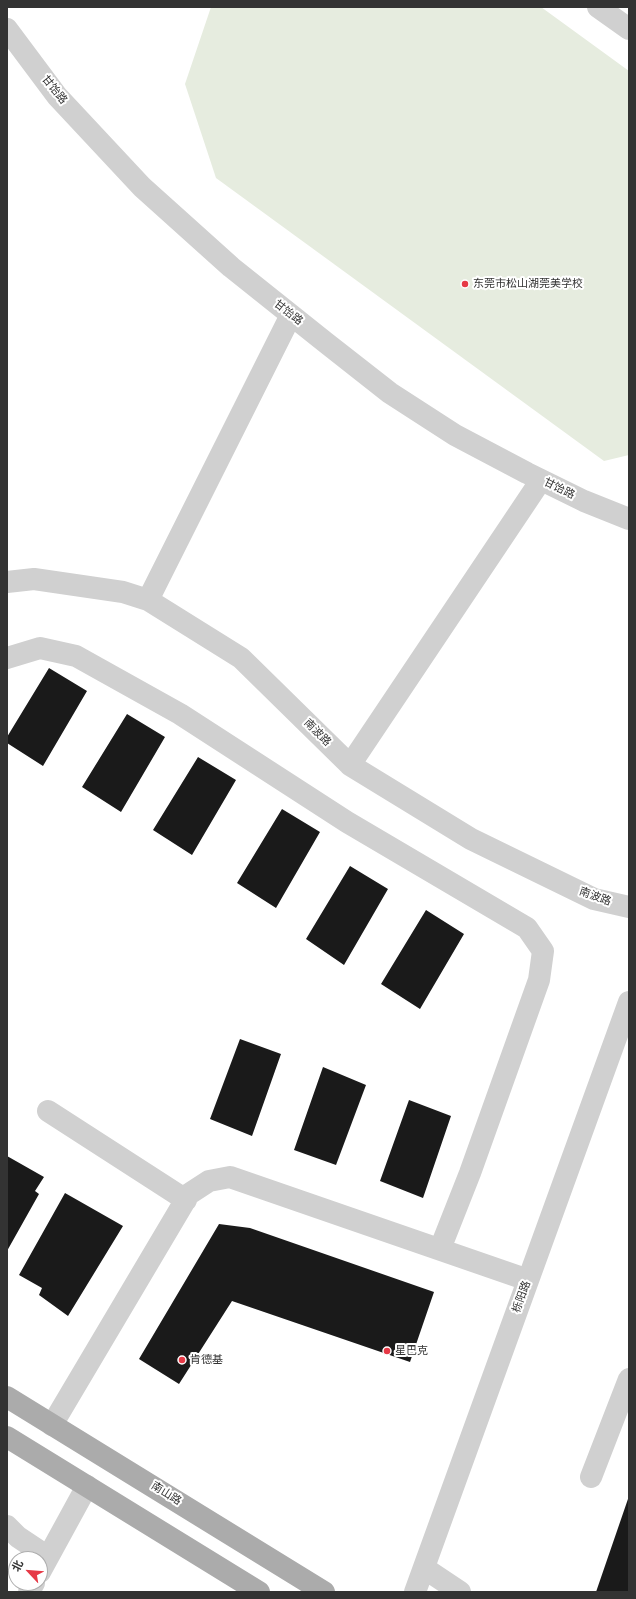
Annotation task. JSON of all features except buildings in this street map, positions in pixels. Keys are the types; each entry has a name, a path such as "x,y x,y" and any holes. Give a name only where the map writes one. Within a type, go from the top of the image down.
{"main road":[{"name":"南山路","path":"7,1397 324,1592"},
{"path":"7,1437 259,1592"}],"street":[{"path":"598,7 629,29"},
{"name":"甘饴路","path":"7,29 57,96 142,187 231,267 390,393 455,435 584,501 629,519"},
{"path":"148,600 291,315"},
{"path":"350,765 541,480"},
{"name":"南波路","path":"7,582 34,579 123,592 148,600 241,658 350,765 471,839 594,899 629,907"},
{"path":"7,658 40,648 76,656 180,714 348,822 527,928 543,951 539,980 470,1173 440,1249"},
{"name":"栎阳路","path":"415,1592 629,1002"},
{"path":"48,1111 186,1200"},
{"path":"52,1425 189,1194 209,1181 230,1177 528,1280"},
{"path":"591,1477 629,1379"},
{"path":"48,1557 87,1486"},
{"path":"7,1526 31,1551"},
{"path":"424,1568 460,1592"}],"shaded area":[{"name":"东莞市松山湖莞美学校","path":"211,7 541,7 629,71 629,455 604,461 216,178 185,84"}],"place":[{"name":"东莞市松山湖莞美学校","path":"465,284"},
{"name":"星巴克","path":"387,1351"},
{"name":"肯德基","path":"182,1360"}]}
